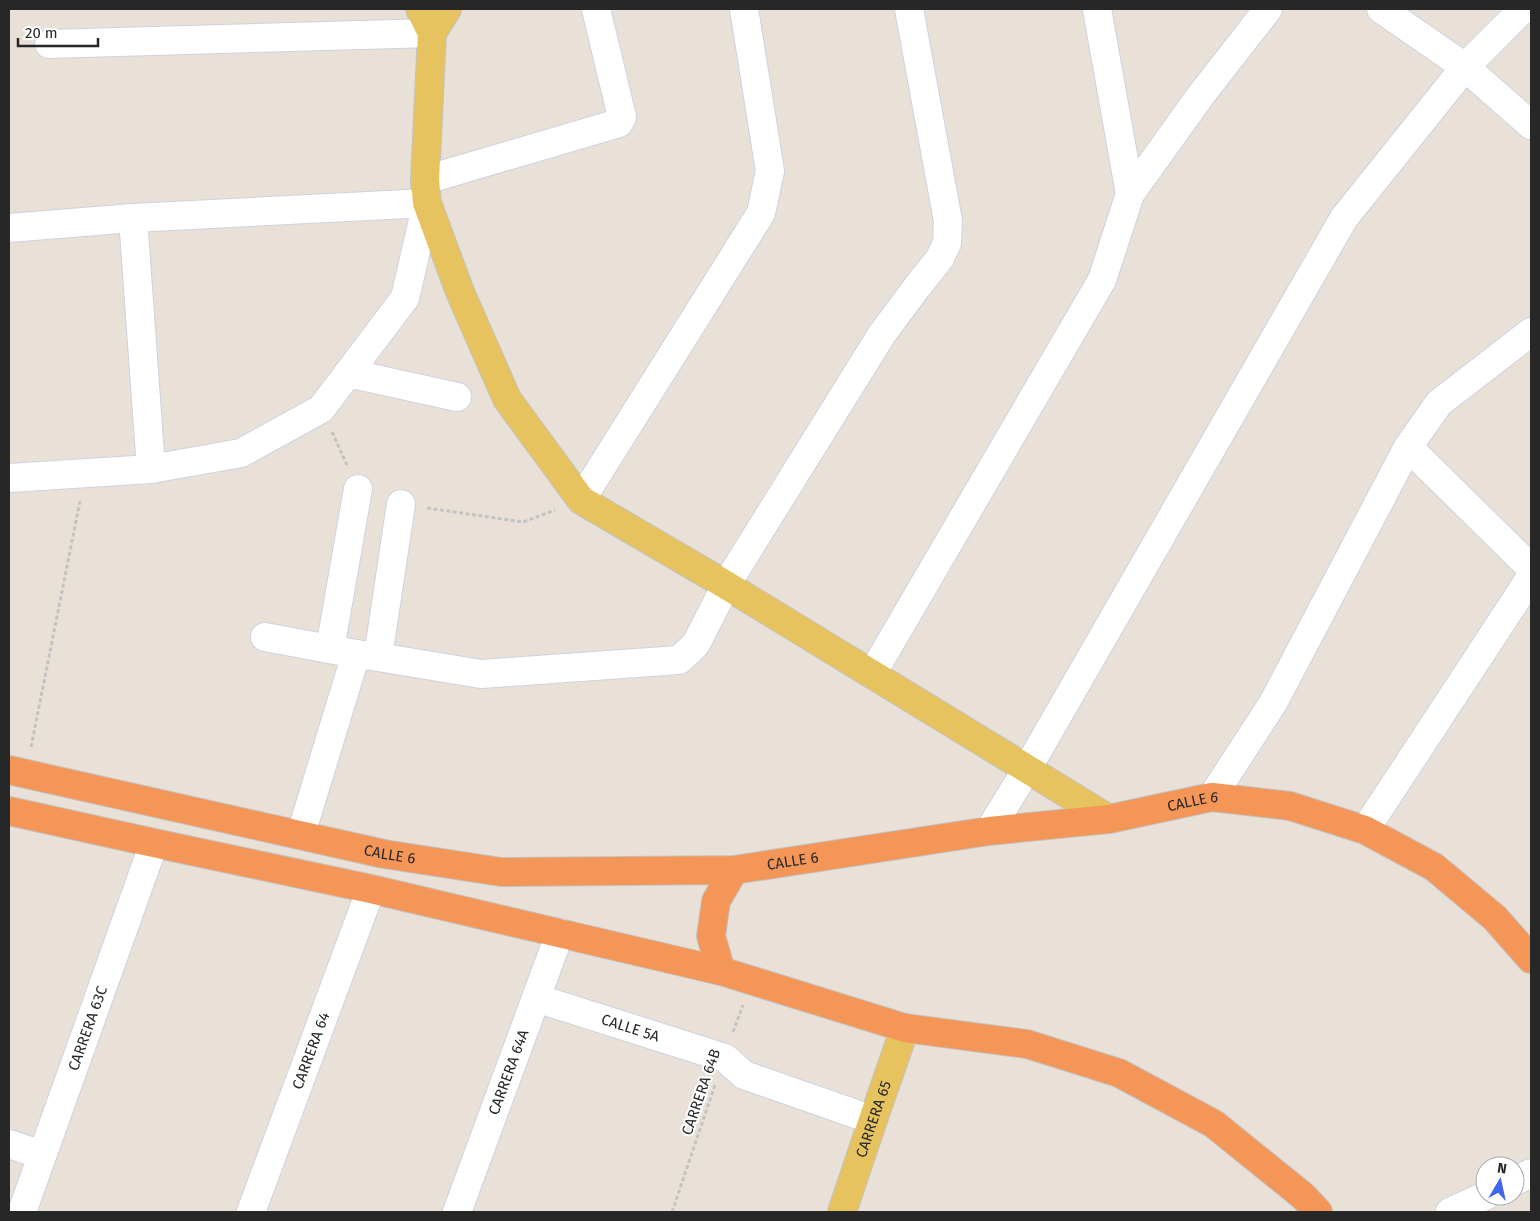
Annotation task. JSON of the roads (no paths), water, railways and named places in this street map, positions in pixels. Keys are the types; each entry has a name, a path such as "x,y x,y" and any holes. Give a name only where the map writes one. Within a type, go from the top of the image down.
{"highway":[{"name":"CALLE 6","path":"17,772 384,854 501,872 734,870 989,832 1109,819 1212,797 1290,806 1365,830 1434,868 1496,918 1531,959"},
{"path":"9,811 371,889 721,971 905,1028 1027,1044 1119,1074 1214,1124 1303,1196 1318,1212"},
{"path":"721,971 711,936 716,900 734,870"}],"main road":[{"path":"420,9 432,33 426,191 460,292 507,399 581,500 726,585 1109,819"},
{"path":"432,33 447,9"},
{"name":"CARRERA 65","path":"842,1212 905,1028"}],"street":[{"path":"9,228 426,191 619,123 622,117 596,9"},
{"path":"581,500 761,213 770,171 744,9"},
{"path":"266,636 481,674 679,660 696,644 726,585 882,334 940,258 947,243 948,221 909,9"},
{"path":"1097,9 1130,194"},
{"path":"872,674 1102,280 1130,194 1201,96 1268,9"},
{"path":"1381,9 1465,67 1531,125"},
{"path":"989,832 1344,218 1465,67 1523,9"},
{"path":"48,44 432,33"},
{"path":"9,478 151,469 241,453 321,409 405,298 426,191"},
{"path":"133,218 151,469"},
{"path":"1212,797 1273,703 1408,447 1440,403 1531,332"},
{"path":"348,373 457,397"},
{"path":"1408,447 1531,568"},
{"path":"354,653 358,489"},
{"path":"301,834 354,653 401,504"},
{"path":"1365,830 1531,577"},
{"name":"CARRERA 63C","path":"22,1212 154,843"},
{"name":"CARRERA 64","path":"251,1212 371,889"},
{"name":"CARRERA 64A","path":"456,1212 560,933"},
{"name":"CALLE 5A","path":"536,998 725,1058 744,1075 873,1120"},
{"path":"9,1144 42,1155"},
{"path":"1450,1212 1475,1201"}]}
